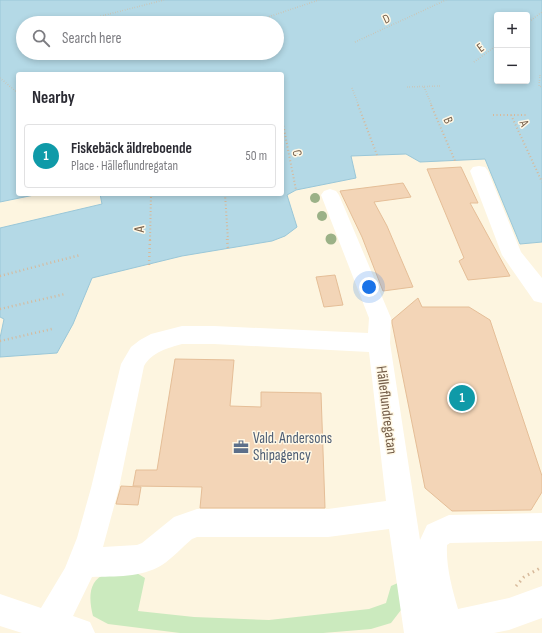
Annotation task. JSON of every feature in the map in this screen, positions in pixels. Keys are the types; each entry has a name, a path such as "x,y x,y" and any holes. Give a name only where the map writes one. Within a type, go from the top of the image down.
{"street":[{"path":"478,171 512,255 542,295"},
{"name":"Hälleflundregatan","path":"330,195 380,318 379,343 401,513 429,631"},
{"path":"48,626 70,590 83,563 98,515 133,364 139,354 148,347 159,342 182,336 379,343"},
{"path":"83,563 137,560 151,555 184,527 197,523 328,523 401,513"},
{"path":"542,527 449,530 437,534 432,543 429,631 509,614 542,602"},
{"path":"0,610 48,626 79,633"}],"path":[{"path":"101,16 164,0"},
{"path":"271,16 319,0"},
{"name":"D","path":"356,42 446,0"},
{"path":"530,21 542,12"},
{"name":"E","path":"474,62 494,47"},
{"path":"540,75 539,86 542,87"},
{"path":"0,78 16,91"},
{"path":"407,87 440,86"},
{"name":"B","path":"424,87 455,161"},
{"path":"352,88 377,155"},
{"path":"493,115 528,115"},
{"name":"A","path":"511,116 542,182"},
{"name":"C","path":"284,129 296,190"},
{"name":"A","path":"149,265 151,196"},
{"path":"225,196 228,249"},
{"path":"0,276 80,256"},
{"path":"0,309 65,294"},
{"path":"0,341 52,329"}],"green space":[{"path":"117,572 135,572 145,578 138,611 194,617 269,620 369,609 386,603 391,586 400,582 401,610 391,623 371,629 323,633 180,633 108,624 93,616 90,597 96,581 100,577 107,574"}],"water":[{"path":"0,0 542,0 542,242 520,244 485,159 420,162 406,154 351,156 356,178 296,190 287,195 297,227 285,236 272,241 182,256 92,278 73,324 57,353 0,357 0,338 4,319 0,317 0,228 102,204 100,196 284,196 284,72 16,72 16,196 29,196 0,202"}],"building":[{"path":"461,167 478,203 470,203 510,276 468,280 459,261 464,258 427,169"},
{"path":"403,183 411,197 374,202 387,226 413,287 383,291 362,237 340,191"},
{"path":"335,275 343,305 324,307 316,277"},
{"path":"418,298 422,307 469,307 490,320 542,476 542,492 531,510 452,511 425,488 392,323 392,320"},
{"name":"Vald. Andersons Shipagency","path":"175,359 234,360 230,406 261,407 261,392 321,393 325,508 200,508 202,487 133,486 136,470 157,470"},
{"path":"121,486 141,487 138,505 116,504"}],"place":[{"name":"Fiskebäck äldreboende","path":"462,398"},
{"name":"Vald. Andersons Shipagency","path":"241,447"}]}
